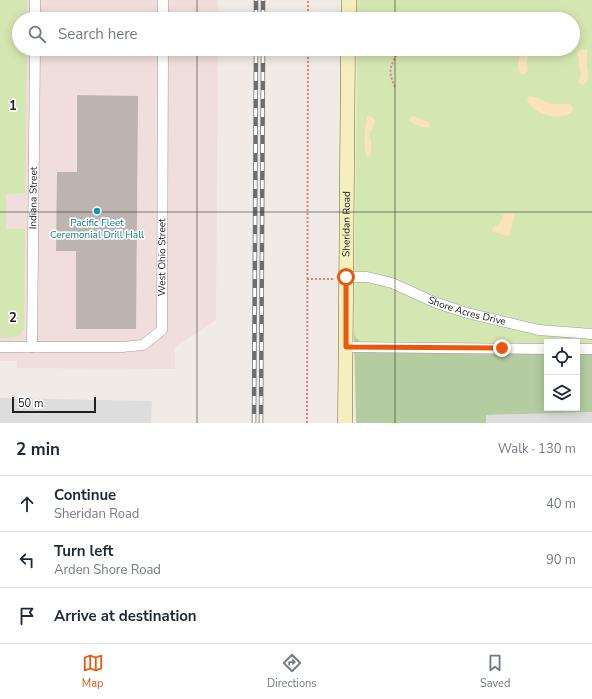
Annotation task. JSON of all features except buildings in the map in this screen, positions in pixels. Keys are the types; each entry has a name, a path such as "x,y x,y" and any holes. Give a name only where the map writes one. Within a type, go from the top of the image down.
{"main road":[{"path":"348,12 349,0"},
{"name":"Sheridan Road","path":"345,423 348,56"}],"street":[{"path":"35,0 35,12"},
{"path":"163,0 163,12"},
{"name":"Indiana Street","path":"32,348 35,56"},
{"name":"West Ohio Street","path":"32,348 143,345 162,330 162,56"},
{"name":"Shore Acres Drive","path":"346,277 367,277 392,283 434,302 467,313 508,323 539,330 592,334"},
{"path":"0,347 32,348"},
{"path":"346,347 544,349"},
{"path":"580,349 592,349"}],"path":[{"path":"308,0 308,12"},
{"path":"307,423 308,56"},
{"path":"395,87 389,72 396,56"},
{"path":"307,279 332,279 346,277"}],"shaded area":[{"path":"0,0 218,0 218,12 12,12 12,56 218,56 216,320 175,347 175,369 17,368 17,361 0,361"},
{"path":"0,398 152,401 151,423 0,423"},
{"path":"592,412 592,423 486,423 486,415"}],"green space":[{"path":"0,0 27,0 27,12 12,12 12,56 27,56 25,193 6,194 6,229 25,229 24,328 20,335 11,338 0,338"},
{"path":"357,0 592,0 592,344 580,344 580,339 544,339 544,344 365,343 360,341 354,334 357,56 580,56 580,12 357,12"},
{"path":"354,334 358,340 365,343 544,344 544,411 580,411 580,344 592,344 592,412 486,415 486,423 356,423"}],"sand":[{"path":"580,50 587,50 588,78 587,82 583,85 578,82 581,75 578,56 580,56"},
{"path":"520,56 529,56 527,60 528,70 526,74 521,74 519,71"},
{"path":"529,96 551,104 570,104 573,110 562,116 548,116 530,105 527,100"},
{"path":"369,116 374,118 375,122 369,133 371,141 371,154 367,157 365,137 367,117"},
{"path":"414,116 430,123 430,126 428,128 412,123 409,119 410,117"},
{"path":"506,213 512,213 514,215 510,235 508,236 493,232 492,230 499,224 503,215"}],"railway":[{"path":"256,0 256,12"},
{"path":"263,0 263,12"},
{"path":"254,423 256,56"},
{"path":"261,423 263,56"}],"place":[{"name":"Pacific Fleet Ceremonial Drill Hall","path":"97,211"}],"route":[{"path":"346,277 346,347 502,348"}]}
